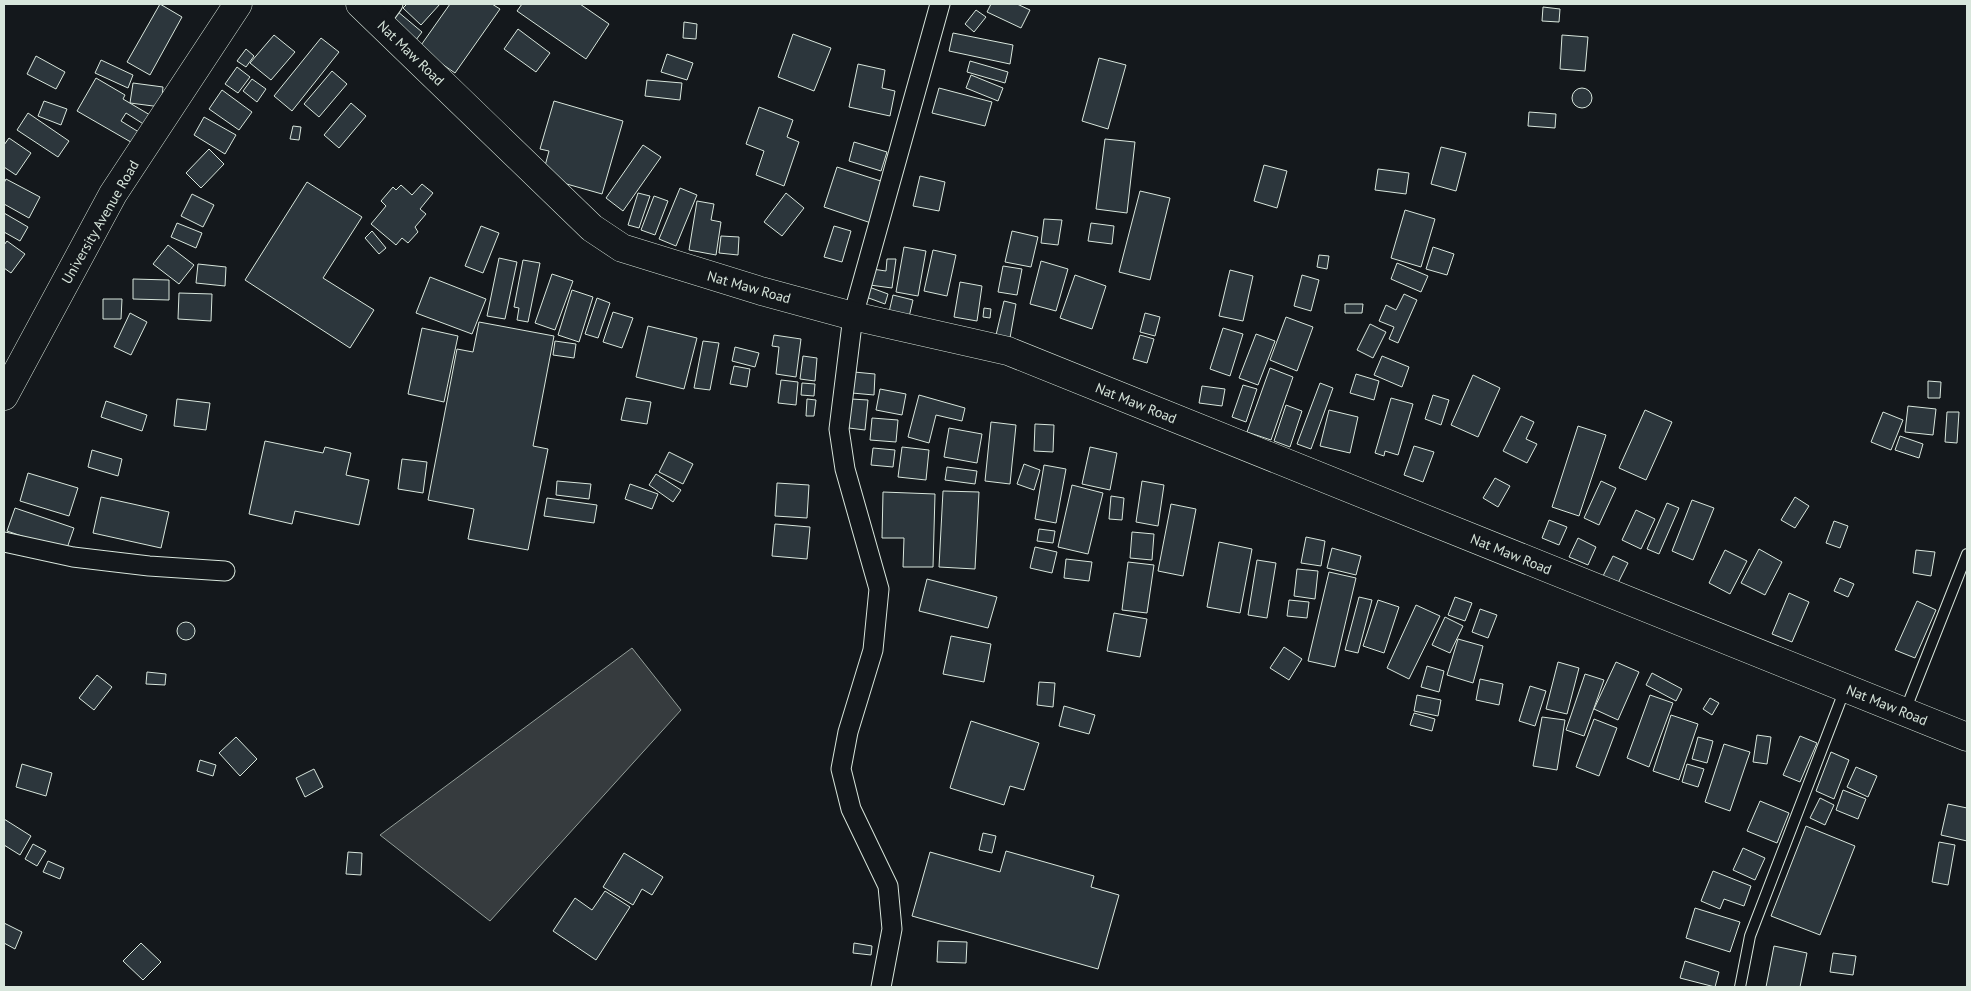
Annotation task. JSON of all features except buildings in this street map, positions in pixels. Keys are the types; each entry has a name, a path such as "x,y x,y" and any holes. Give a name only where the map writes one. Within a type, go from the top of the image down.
{"main road":[{"name":"University Avenue Road","path":"4,396 113,194 238,4"},
{"name":"Nat Maw Road","path":"360,4 387,13 592,228 622,248 744,286 853,316 1008,351 1967,737"}],"street":[{"path":"882,987 892,929 888,886 850,809 841,769 848,732 873,650 879,589 845,469 838,429 853,316 940,4"},
{"path":"4,542 73,557 225,572"}],"lane":[{"path":"1905,712 1967,554"},
{"path":"1740,987 1750,936 1845,689"}],"shaded area":[{"path":"632,648 681,710 490,921 380,835"}]}
